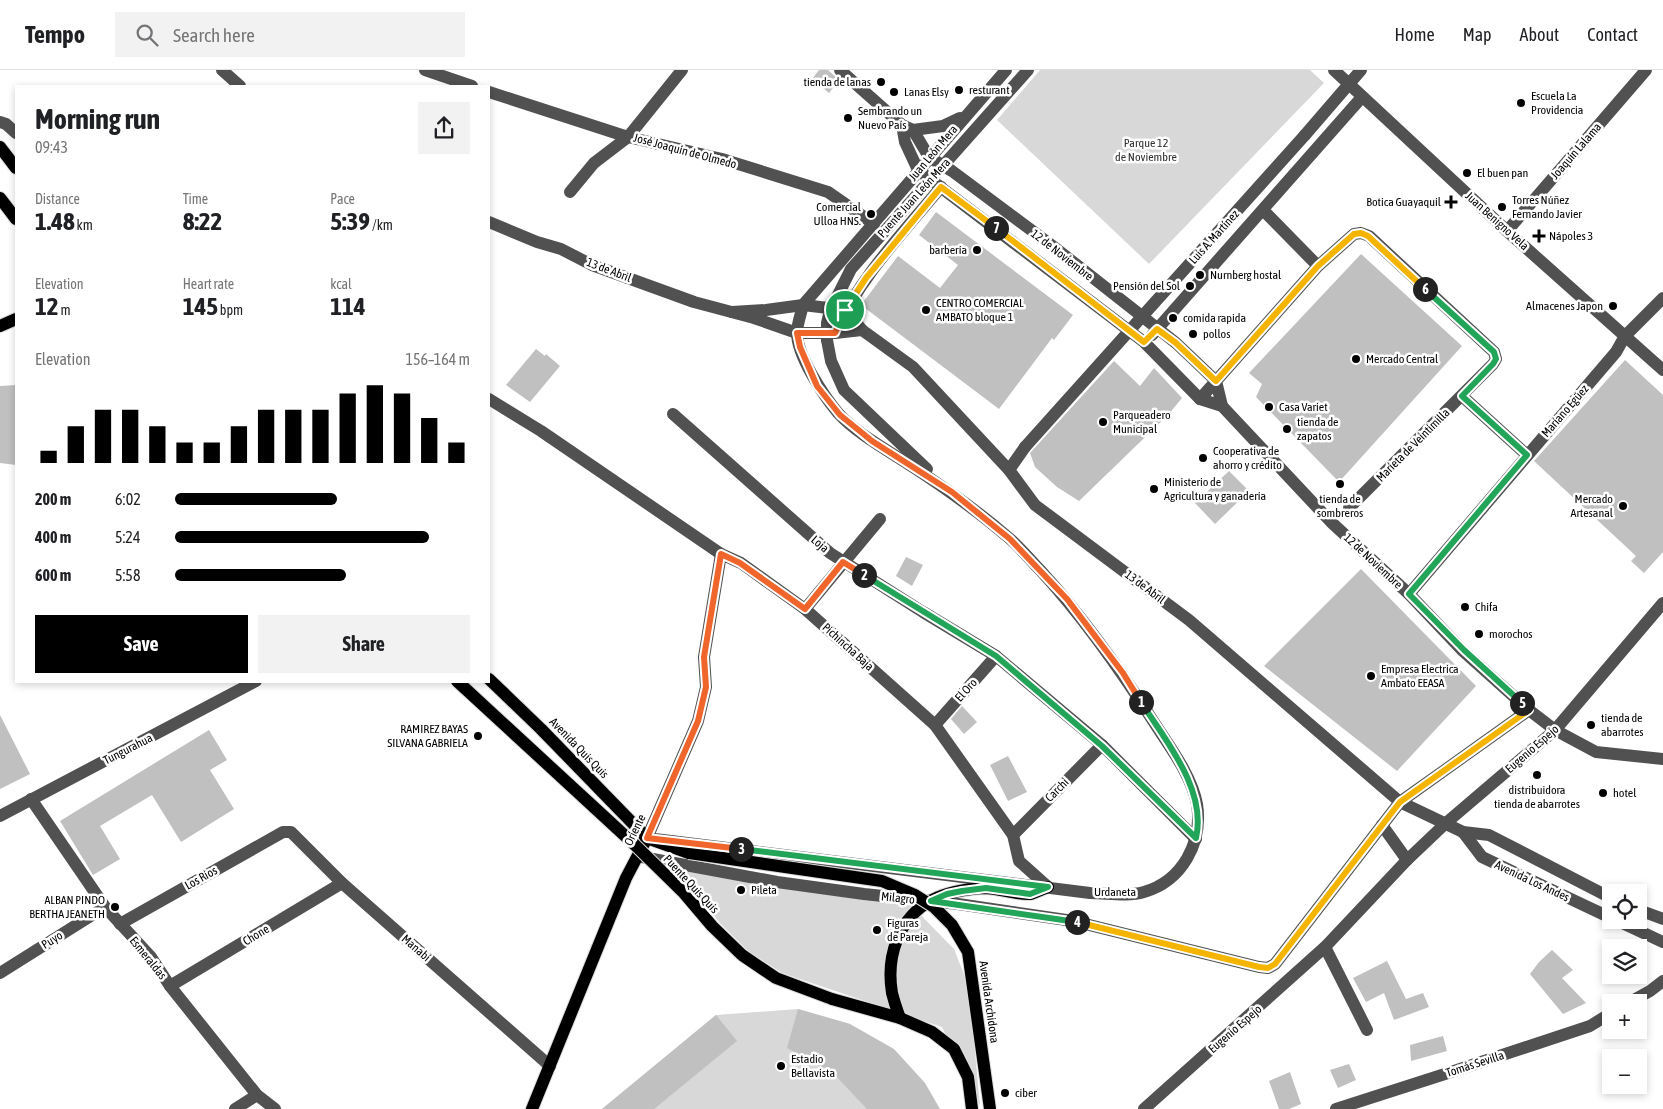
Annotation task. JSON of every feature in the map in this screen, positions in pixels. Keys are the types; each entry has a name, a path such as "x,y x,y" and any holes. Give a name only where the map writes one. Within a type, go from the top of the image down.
{"main road":[{"path":"0,147 15,167"},
{"path":"0,198 15,218"},
{"path":"0,326 15,319"},
{"name":"Avenida Quis Quis","path":"490,680 647,838"},
{"name":"Puente Quis Quis","path":"459,683 684,893 712,926 742,955 776,978 832,999 900,1018 932,1032 954,1050 968,1077 972,1109"},
{"name":"Avenida Archidona","path":"647,838 689,853 882,881 915,895 934,907 952,925 968,952 990,1109"},
{"name":"Oriente","path":"532,1109 626,878 647,838"},
{"path":"900,1018 892,994 890,975 894,950 903,926 931,901 947,894 986,888 1030,894 1048,887"}],"street":[{"path":"222,70 239,85"},
{"path":"425,70 469,85"},
{"path":"570,192 594,163 628,137 682,70"},
{"path":"840,70 908,127 929,157"},
{"name":"Juan León Mera","path":"803,305 1006,70"},
{"name":"Puente Juan León Mera","path":"952,492 844,390 831,361 831,337 826,323 851,269 1028,70"},
{"name":"Juan Benigno Vela","path":"1334,70 1507,231 1663,370"},
{"name":"Luis A. Martínez","path":"1009,470 1025,447 1361,70"},
{"name":"Joaquín Lalama","path":"1507,231 1646,70"},
{"name":"José Joaquín de Olmedo","path":"490,92 628,137 722,160 828,192 874,224"},
{"name":"Luis A. Martínez","path":"1144,342 1362,97"},
{"path":"908,127 943,126 965,116"},
{"path":"0,122 6,124 15,133"},
{"path":"908,127 905,142 918,170"},
{"name":"12 de Noviembre","path":"929,157 952,171 1176,343 1216,381 1222,406"},
{"name":"12 de Noviembre","path":"918,170 1144,342 1200,399 1222,406 1331,522 1529,710 1555,730 1596,752 1663,759"},
{"path":"831,337 845,310 866,278 941,187"},
{"path":"1263,210 1318,266"},
{"name":"13 de Abril","path":"490,222 537,242 561,249 592,265 694,302 797,333 831,337 862,330"},
{"name":"Marieta de Veintimilla","path":"1200,399 1318,266 1354,234 1361,233 1368,236 1494,352 1496,359 1462,396 1349,508"},
{"name":"Mariano Egüez","path":"1409,594 1616,352 1625,336 1663,298"},
{"name":"13 de Abril","path":"732,312 803,305 845,310 862,330 913,367 1009,470 1035,505 1189,620 1400,802 1446,823"},
{"name":"Urdaneta","path":"647,838 1090,893 1135,894 1158,886 1175,874 1188,857 1196,838 1198,814 1194,793 1178,759 1123,673 1067,599 1010,539 952,492 872,441 840,415 817,386 800,347 797,333 803,305"},
{"path":"1462,396 1527,455"},
{"name":"Pichincha Baja","path":"490,400 541,431 721,554 740,563 805,609 935,724 1013,835 1019,861 1048,887"},
{"name":"Loja","path":"673,414 830,554 996,656 1102,746 1196,838"},
{"path":"805,609 880,520"},
{"name":"Oriente","path":"647,838 698,721 706,687 704,657 721,554"},
{"name":"Eugenio Espejo","path":"1144,1109 1325,947 1407,860 1446,823 1555,730 1663,603"},
{"name":"El Oro","path":"935,724 996,656"},
{"name":"Tungurahua","path":"0,816 252,683"},
{"path":"1407,860 1382,825 1400,802 1529,710"},
{"name":"Carchi","path":"1013,835 1102,746"},
{"name":"Esmeraldas","path":"31,799 105,907 151,958 170,986 257,1095 275,1109"},
{"name":"Avenida Los Andes","path":"1446,823 1463,832 1489,836 1602,893"},
{"name":"Milagro","path":"638,856 777,882 1073,921 1268,968 1275,964 1382,825"},
{"name":"Manabi","path":"283,832 291,832 342,883 550,1066"},
{"name":"Los Rios","path":"120,924 283,832"},
{"name":"Avenida Los Andes","path":"1463,832 1482,858 1602,914"},
{"name":"Chone","path":"170,986 342,883"},
{"name":"Puyo","path":"0,973 105,907"},
{"path":"1647,913 1663,919"},
{"path":"1635,929 1663,942"},
{"path":"1325,947 1367,1030"},
{"path":"1645,994 1663,981"},
{"name":"Tomás Sevilla","path":"1336,1109 1590,1026 1602,1019"},
{"path":"235,1109 257,1095"}],"green space":[{"name":"Parque 12 de Noviembre","path":"1040,70 1310,70 1324,83 1149,264 997,120"},
{"path":"672,858 909,903 954,949 969,987 980,1106 942,1027 782,973 748,951 718,921"},
{"name":"Estadio Bellavista","path":"798,1009 850,1024 940,1109 602,1109 716,1015"}],"building":[{"path":"819,70 828,70 839,80 829,93 812,79"},
{"name":"CENTRO COMERCIAL AMBATO bloque 1","path":"936,212 1073,315 1054,340 1052,338 999,409 861,305 898,256 940,288 958,265 919,235"},
{"name":"Mercado Central","path":"1361,254 1462,346 1339,482 1256,397 1262,384 1249,373"},
{"path":"536,349 545,356 546,354 560,366 530,402 506,385"},
{"name":"Mercado Artesanal","path":"1625,360 1663,395 1663,552 1644,573 1631,561 1636,556 1534,461"},
{"name":"Parqueadero Municipal","path":"1114,361 1140,386 1154,368 1182,398 1168,415 1079,501 1057,487 1035,467 1030,453"},
{"path":"15,385 15,465 0,463 0,386"},
{"path":"1229,471 1249,491 1215,524 1195,503"},
{"path":"906,557 923,565 912,586 896,576"},
{"name":"Empresa Electrica Ambato EEASA","path":"1361,569 1476,686 1397,771 1264,666"},
{"path":"962,706 977,722 964,734 951,719"},
{"path":"0,715 30,774 0,789"},
{"path":"209,730 227,760 210,770 234,809 181,842 152,795 100,826 120,859 93,875 60,821"},
{"path":"1008,756 1027,792 1008,801 990,765"},
{"path":"1552,950 1573,970 1562,978 1586,1003 1563,1014 1530,974"},
{"path":"1387,961 1406,999 1423,993 1429,1007 1394,1020 1384,993 1366,1002 1353,978"},
{"path":"798,1009 850,1024 894,1049 925,1083 940,1109 867,1109 833,1073 787,1048"},
{"path":"716,1015 737,1041 654,1109 602,1109"},
{"path":"1443,1036 1447,1051 1411,1061 1410,1045"},
{"path":"1349,1064 1356,1080 1338,1088 1330,1070"},
{"path":"1290,1072 1301,1104 1289,1109 1279,1109 1269,1081"}],"place":[{"name":"tienda de lanas","path":"881,82"},
{"name":"resturant","path":"959,90"},
{"name":"Lanas Elsy","path":"894,92"},
{"name":"Escuela La Providencia","path":"1521,103"},
{"name":"Sembrando un Nuevo País","path":"848,118"},
{"name":"El buen pan","path":"1467,173"},
{"name":"Botica Guayaquil","path":"1451,202"},
{"name":"Torres Núñez Fernando Javier","path":"1502,207"},
{"name":"Comercial Ulloa HNS.","path":"871,214"},
{"name":"Nápoles 3","path":"1539,236"},
{"name":"barbería","path":"977,250"},
{"name":"Nurnberg hostal","path":"1200,275"},
{"name":"Pensión del Sol","path":"1190,286"},
{"name":"Almacenes Japon","path":"1613,306"},
{"name":"CENTRO COMERCIAL AMBATO bloque 1","path":"926,310"},
{"name":"comida rapida","path":"1173,318"},
{"name":"pollos","path":"1193,334"},
{"name":"Mercado Central","path":"1356,359"},
{"name":"Casa Variet","path":"1269,407"},
{"name":"Parqueadero Municipal","path":"1103,422"},
{"name":"tienda de zapatos","path":"1287,429"},
{"name":"Cooperativa de ahorro y crédito","path":"1203,458"},
{"name":"tienda de sombreros","path":"1340,484"},
{"name":"Ministerio de Agricultura y ganadería","path":"1154,489"},
{"name":"Mercado Artesanal","path":"1623,506"},
{"name":"Chifa","path":"1465,607"},
{"name":"morochos","path":"1479,634"},
{"name":"Empresa Electrica Ambato EEASA","path":"1371,676"},
{"name":"tienda de abarrotes","path":"1591,725"},
{"name":"RAMIREZ BAYAS SILVANA GABRIELA","path":"478,736"},
{"name":"distribuidora tienda de abarrotes","path":"1537,775"},
{"name":"hotel","path":"1603,793"},
{"name":"Pileta","path":"741,890"},
{"name":"ALBAN PINDO BERTHA JEANETH","path":"115,907"},
{"name":"Figuras de Pareja","path":"877,930"},
{"name":"Estadio Bellavista","path":"781,1066"},
{"name":"ciber","path":"1005,1093"}],"route":[{"path":"941,187 1144,342 1157,329 1176,343 1216,381 1318,266 1354,234 1361,233 1368,236 1494,352 1496,359 1493,364 1462,396 1527,455 1409,594 1464,650 1529,710 1400,802 1275,964 1268,968 1073,921 931,901 947,894 986,888 1030,894 1048,887 647,838 698,721 706,687 704,657 721,554 740,563 805,609 843,562 996,656 1102,746 1196,838 1198,827 1197,804 1194,793 1178,759 1123,673 1067,599 1010,539 952,492 872,441 840,415 817,386 800,347 797,333 835,333 845,310 866,278 941,187"}]}
